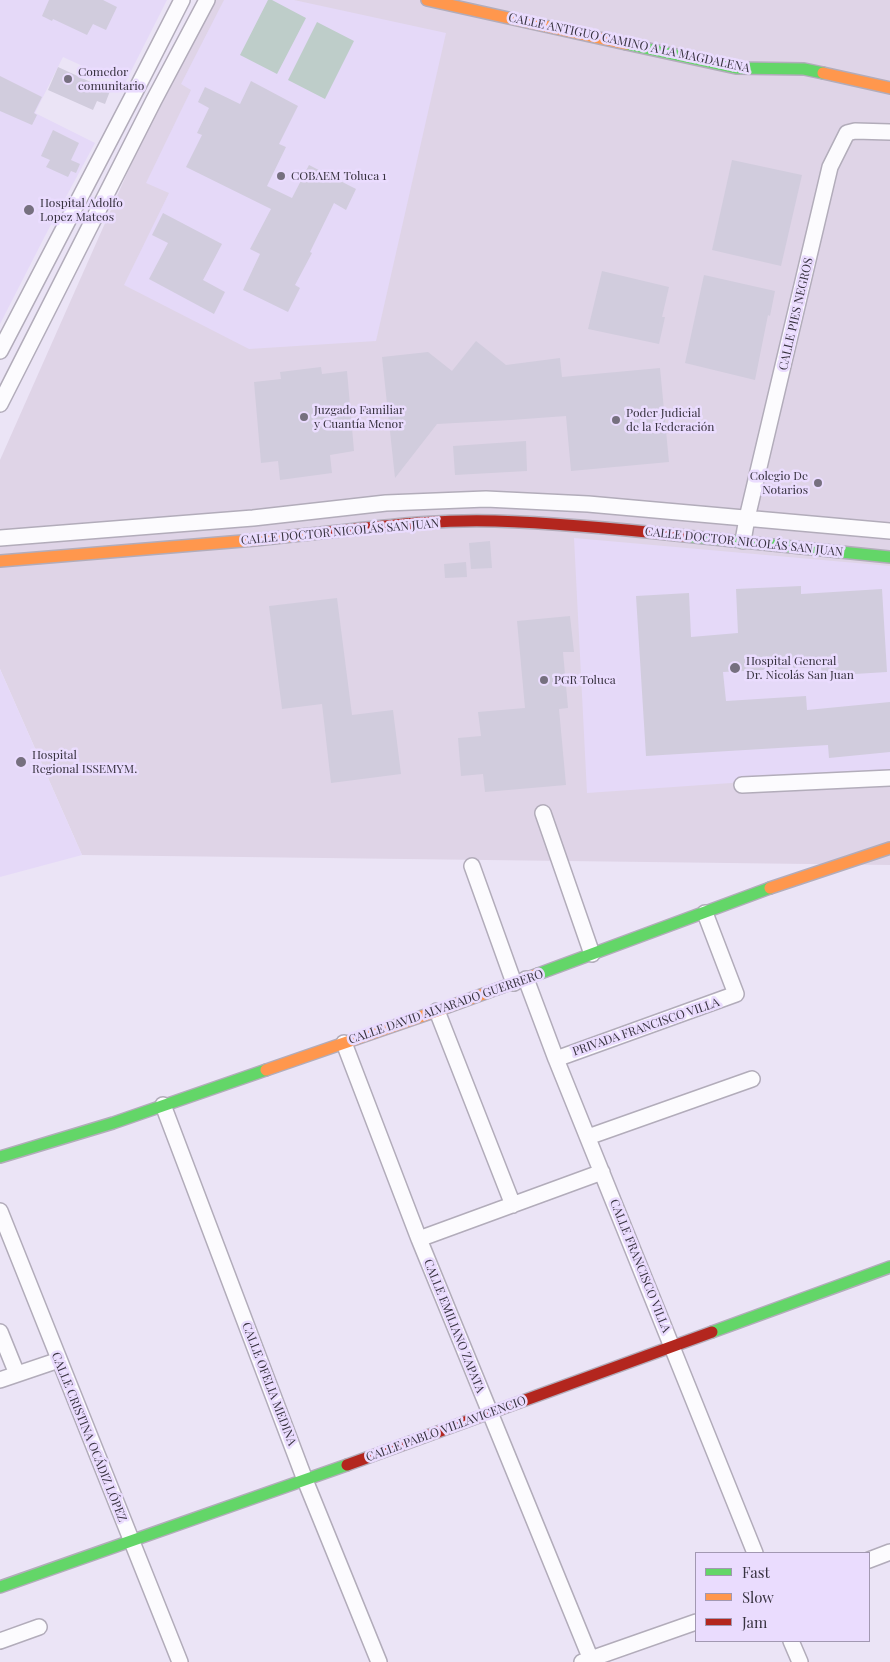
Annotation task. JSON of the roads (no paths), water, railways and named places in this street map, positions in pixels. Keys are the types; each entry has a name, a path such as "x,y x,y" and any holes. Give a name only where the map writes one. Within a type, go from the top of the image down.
{"street":[{"path":"0,351 182,0"},
{"path":"0,404 154,100 208,0"},
{"name":"CALLE ANTIGUO CAMINO A LA MAGDALENA","path":"427,0 736,68 804,70 890,88"},
{"name":"CALLE PIES NEGROS","path":"743,541 830,167 847,133 855,131 890,132"},
{"name":"CALLE DOCTOR NICOLÁS SAN JUAN","path":"0,538 253,518 386,503 486,499 588,504 890,532"},
{"name":"CALLE DOCTOR NICOLÁS SAN JUAN","path":"0,561 255,540 414,523 493,521 570,525 890,557"},
{"path":"742,785 890,778"},
{"path":"542,813 592,954"},
{"name":"CALLE DAVID ALVARADO GUERRERO","path":"0,1157 113,1123 344,1043 520,981 758,892 890,848"},
{"name":"CALLE FRANCISCO VILLA","path":"472,866 520,981 556,1059 755,1552"},
{"name":"PRIVADA FRANCISCO VILLA","path":"556,1059 736,994 705,913"},
{"path":"437,1010 513,1204"},
{"name":"CALLE EMILIANO ZAPATA","path":"344,1043 419,1239 588,1661"},
{"path":"588,1137 752,1079"},
{"name":"CALLE OFELIA MEDINA","path":"163,1105 305,1480 379,1662"},
{"path":"419,1239 602,1172"},
{"name":"CALLE CRISTINA OCÁDIZ LÓPEZ","path":"0,1212 180,1662"},
{"name":"CALLE PABLO VILLAVICENCIO","path":"0,1587 305,1480 890,1267"},
{"path":"0,1332 17,1374"},
{"path":"0,1380 59,1360"},
{"path":"870,1560 890,1552"},
{"path":"588,1661 695,1622"},
{"path":"0,1641 39,1627"},
{"path":"791,1642 800,1662"}],"place":[{"name":"Comedor comunitario","path":"68,79"},
{"name":"COBAEM Toluca 1","path":"281,176"},
{"name":"Hospital Adolfo Lopez Mateos","path":"29,210"},
{"name":"Juzgado Familiar y Cuantía Menor","path":"304,417"},
{"name":"Poder Judicial de la Federación","path":"616,420"},
{"name":"Colegio De Notarios","path":"818,483"},
{"name":"Hospital General Dr. Nicolás San Juan","path":"735,668"},
{"name":"PGR Toluca","path":"544,680"},
{"name":"Hospital Regional ISSEMYM.","path":"21,762"}]}
